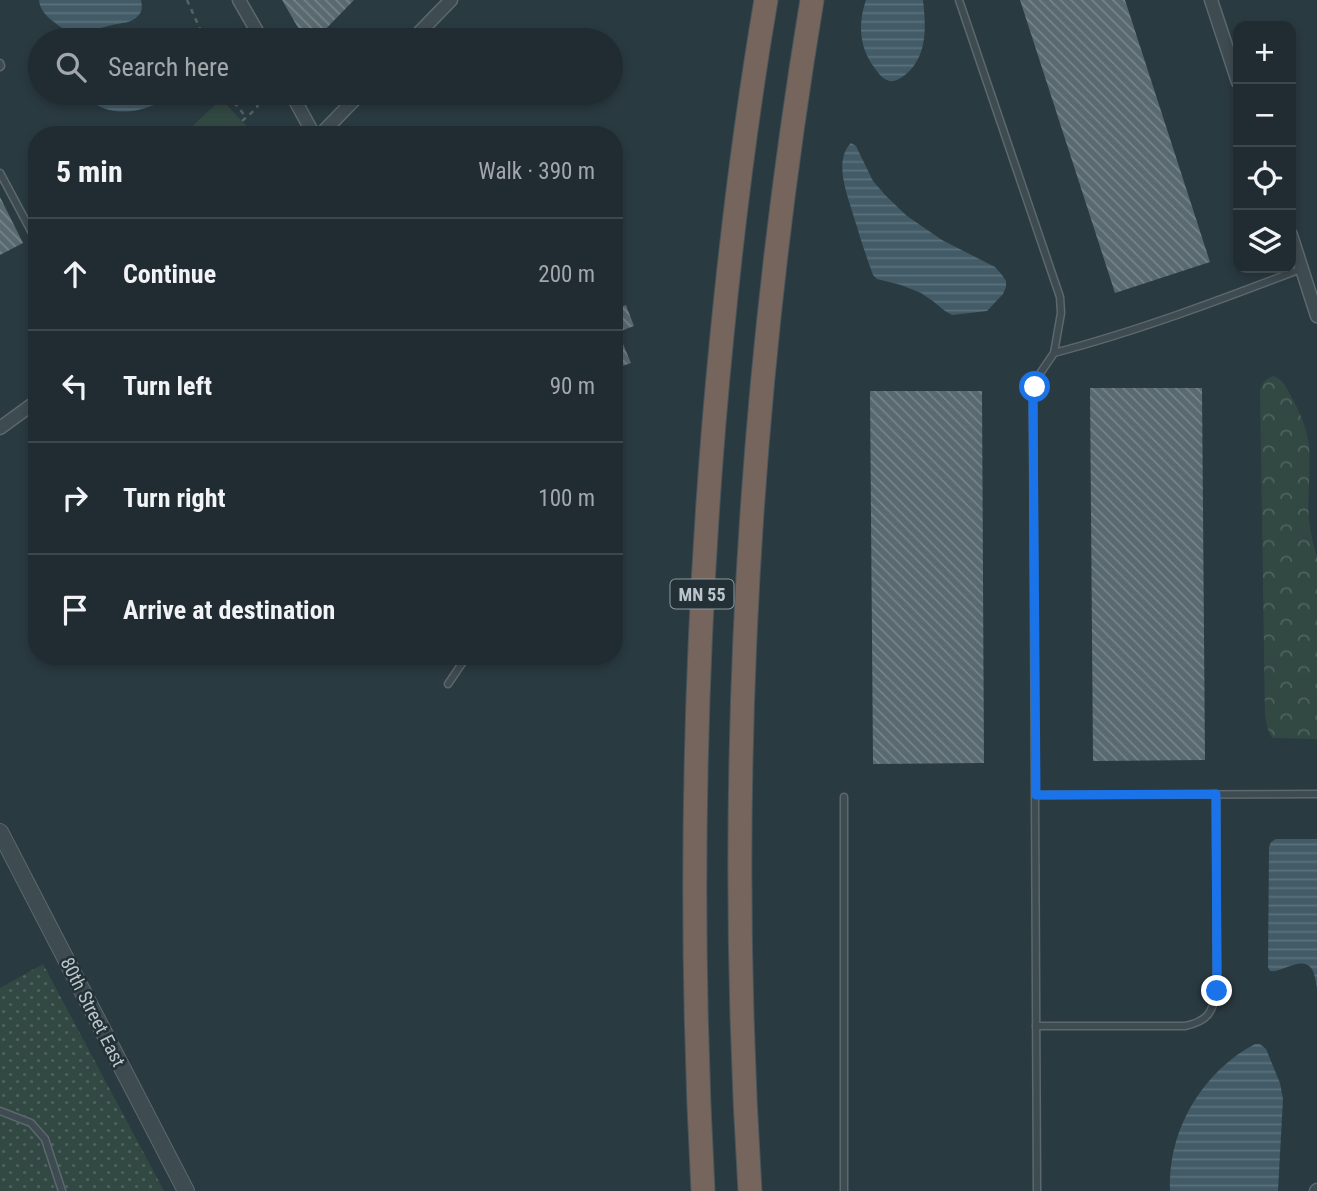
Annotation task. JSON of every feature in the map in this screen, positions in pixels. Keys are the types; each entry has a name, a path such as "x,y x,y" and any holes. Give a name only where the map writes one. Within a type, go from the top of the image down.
{"highway":[{"name":"MN 55","path":"703,1191 694,870 702,590 725,291 766,0"},
{"name":"MN 55","path":"750,1191 740,868 743,709 751,530 778,238 812,0"}],"street":[{"path":"239,0 255,28"},
{"path":"424,28 451,0"},
{"path":"1211,0 1233,67"},
{"path":"298,105 309,126"},
{"path":"329,126 349,105"},
{"path":"1296,252 1317,316"},
{"path":"0,428 28,408"},
{"name":"80th Street East","path":"0,832 186,1191"}],"lane":[{"path":"959,0 1060,297 1060,328 1054,353 1041,372 1033,402 1037,1191"},
{"path":"0,173 28,225"},
{"path":"1054,353 1099,341 1301,269"},
{"path":"448,684 461,665"},
{"path":"1036,795 1317,793"},
{"path":"1036,1026 1185,1026 1196,1024 1213,1008 1217,991 1216,794"},
{"path":"844,797 844,1191"},
{"path":"0,1111 32,1123 45,1139 61,1191"}],"path":[{"path":"187,0 200,28"},
{"path":"236,105 246,117"},
{"path":"242,121 257,105"}],"green space":[{"path":"215,105 227,105 246,126 192,126"},
{"path":"1273,376 1282,381 1297,408 1308,440 1309,519 1317,557 1317,739 1272,738 1265,715 1260,391 1264,382"},
{"path":"43,964 164,1191 0,1191 0,988"}],"water":[{"path":"39,0 141,0 142,8 138,16 130,21 100,28 62,28 42,10"},
{"path":"866,0 923,0 925,30 922,50 912,68 896,80 887,80 881,76 865,51 861,26"},
{"path":"98,105 155,105 128,111"},
{"path":"851,143 856,146 873,181 907,216 942,240 995,267 1002,275 1006,287 987,311 952,315 921,293 877,279 873,275 843,176 843,158"},
{"path":"1276,839 1317,839 1317,988 1309,966 1299,964 1275,971 1270,971 1268,967 1269,847"},
{"path":"1255,1044 1266,1049 1280,1083 1283,1099 1278,1191 1170,1191 1175,1147 1192,1106 1219,1070"}],"building":[{"path":"282,0 354,0 327,28 298,28"},
{"path":"1020,0 1125,0 1210,262 1115,293"},
{"path":"0,197 23,243 0,255"},
{"path":"626,305 634,326 623,330 623,306"},
{"path":"623,344 631,363 623,366"},
{"path":"1090,388 1202,388 1205,760 1093,761"},
{"path":"870,391 982,391 984,763 873,764"}],"route":[{"path":"1035,387 1036,795 1216,794 1217,991"}]}
